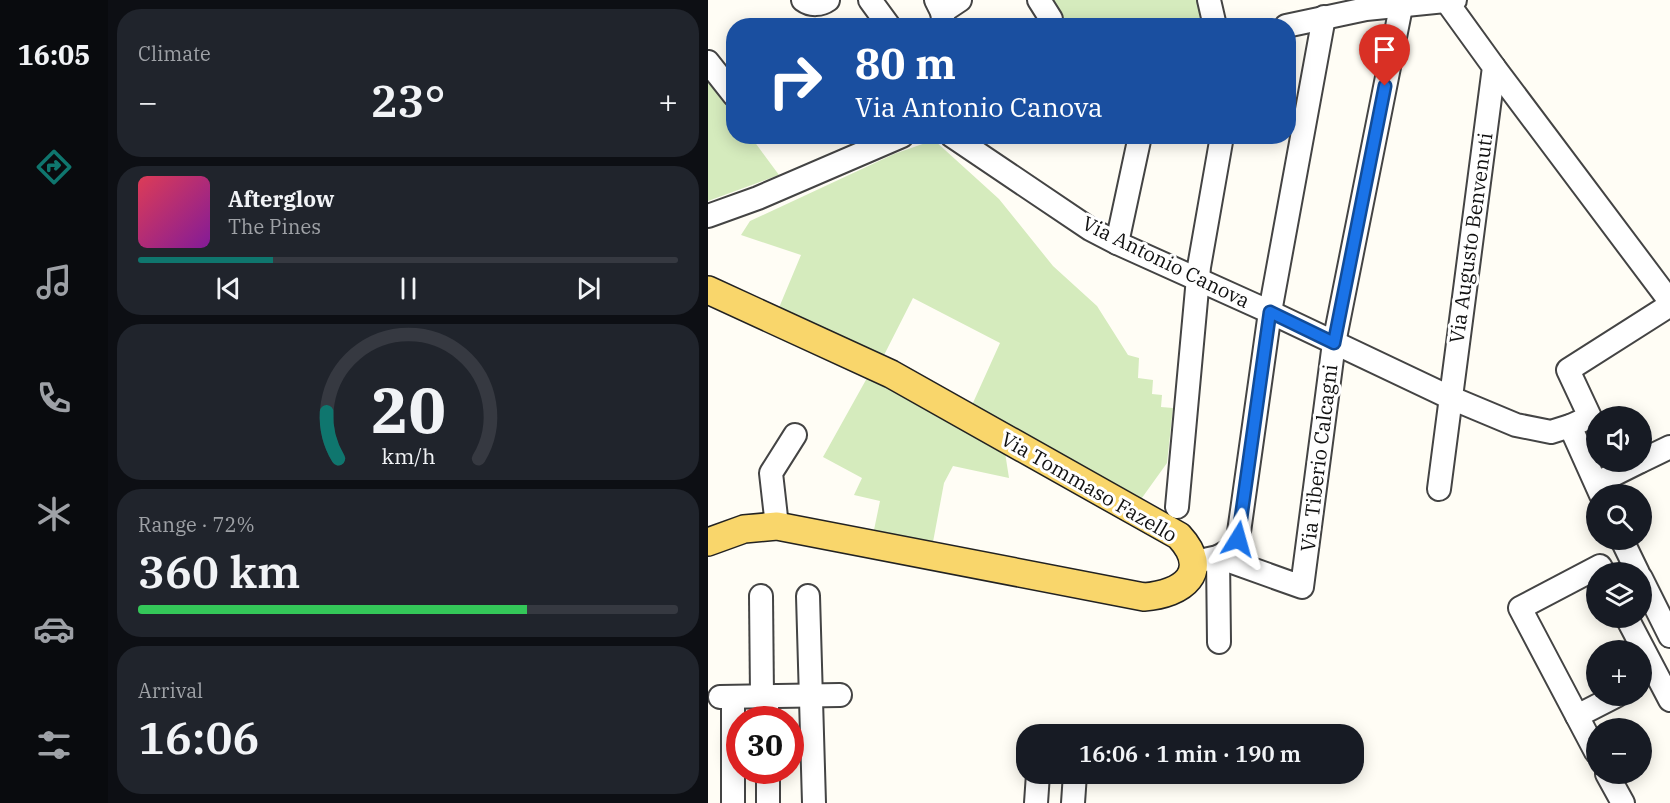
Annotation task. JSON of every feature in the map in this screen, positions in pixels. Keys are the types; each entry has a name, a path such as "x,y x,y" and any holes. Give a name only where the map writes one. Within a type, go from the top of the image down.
{"main road":[{"name":"Via Tommaso Fazello","path":"708,290 891,374 1179,536 1188,547 1207,559 1175,590 1162,596 1144,597 777,526 744,529 708,542"}],"street":[{"path":"803,0 815,4 823,4 828,0"},
{"path":"870,0 883,18"},
{"path":"1209,0 1213,18"},
{"path":"1296,24 1366,9 1451,1 1494,66 1669,300 1667,307 1568,370 1590,417 1570,426 1597,484"},
{"name":"Via Tiberio Calcagni","path":"1207,559 1302,586 1334,343 1401,7"},
{"path":"1218,642 1207,559 1230,550 1238,539 1270,312 1324,17"},
{"path":"708,62 726,84"},
{"name":"Via Augusto Benvenuti","path":"1439,489 1449,397 1494,66"},
{"path":"708,216 758,198 883,144"},
{"name":"Via Antonio Canova","path":"964,144 1090,229 1117,243 1449,397 1516,425 1551,432 1570,426"},
{"path":"1117,243 1138,144"},
{"path":"1177,507 1197,280 1221,144"},
{"path":"777,526 771,473 795,435"},
{"path":"1652,459 1667,456"},
{"path":"1607,484 1625,472"},
{"path":"1586,573 1520,608 1586,733"},
{"path":"761,596 766,706"},
{"path":"808,596 814,803"},
{"path":"1652,600 1670,636"},
{"path":"1652,682 1670,700"},
{"path":"733,803 727,697 840,695"},
{"path":"1577,716 1596,706"},
{"path":"768,784 768,803"},
{"path":"1036,803 1037,784"},
{"path":"1073,803 1074,784"},
{"path":"1613,784 1623,803"}],"green space":[{"path":"1053,0 1197,0 1201,18 1061,18"},
{"path":"708,77 726,102 726,144 756,144 779,175 708,201"},
{"path":"923,144 938,144 999,199 1053,266 1097,306 1128,355 1139,358 1138,378 1153,380 1152,394 1162,395 1161,407 1173,408 1167,463 1139,502 972,405 1000,343 913,298 881,361 778,310 801,255 741,235 750,221 894,154"},
{"path":"867,378 958,421 1004,446 1009,478 953,466 944,483 933,542 874,530 880,501 854,495 862,478 823,457"}],"route":[{"path":"1238,539 1270,312 1334,343 1385,86"}]}
